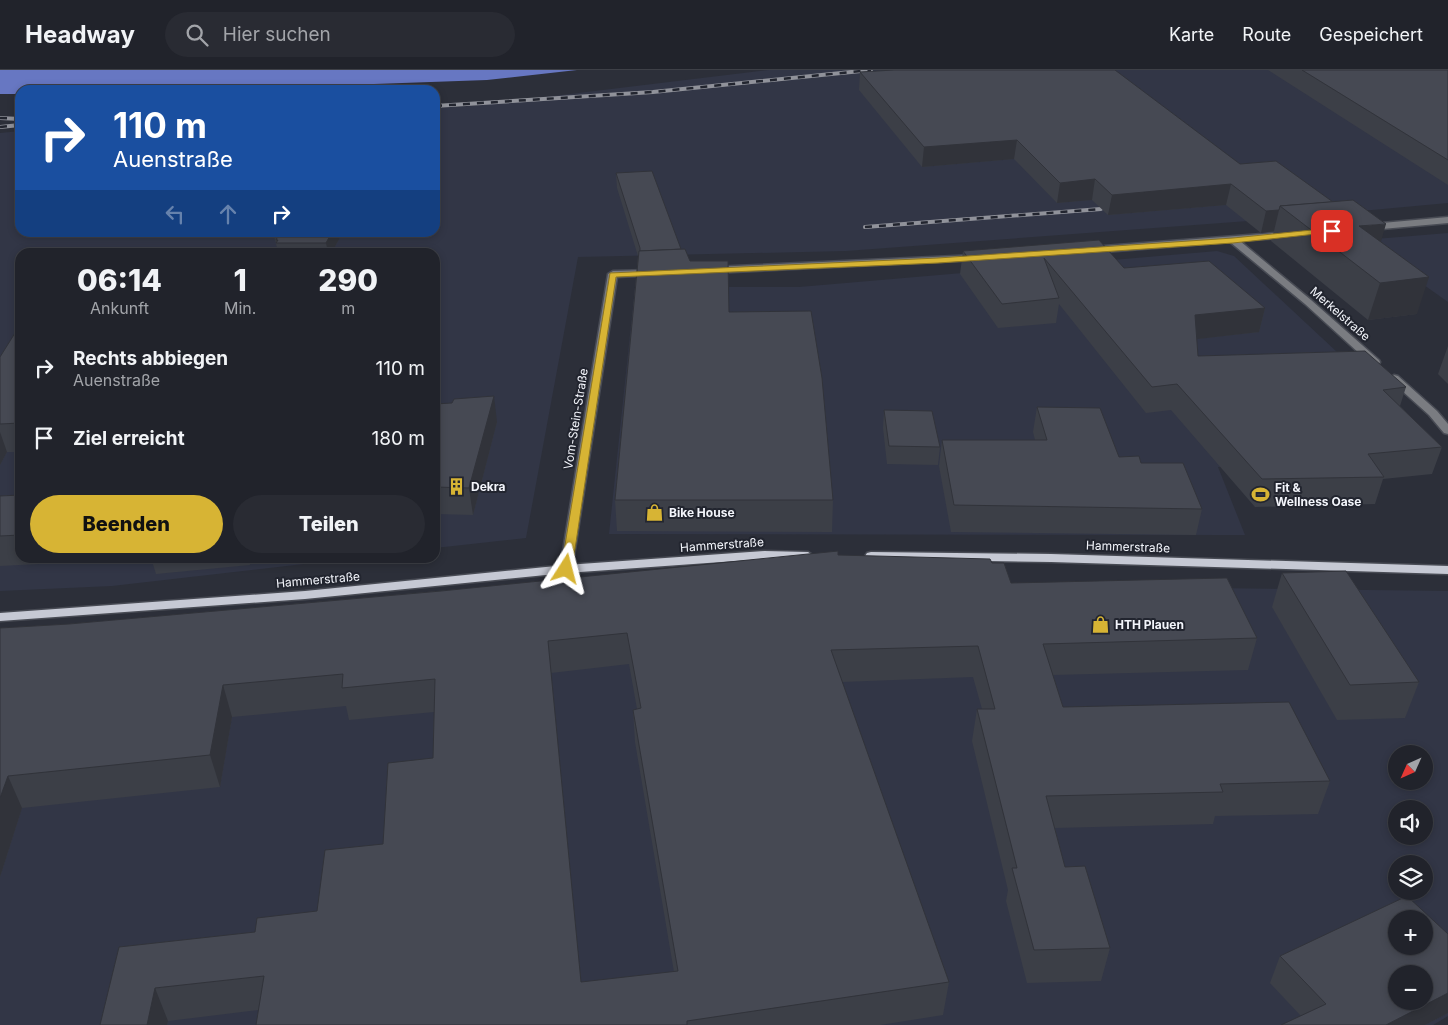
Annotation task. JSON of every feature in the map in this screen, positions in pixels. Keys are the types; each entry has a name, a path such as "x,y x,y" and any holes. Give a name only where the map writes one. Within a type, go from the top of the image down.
{"main road":[{"name":"Hammerstraße","path":"0,617 305,595 566,569 764,555 824,556"},
{"name":"Hammerstraße","path":"854,556 1051,558 1448,570"}],"street":[{"path":"1362,228 1448,220"},
{"path":"1085,250 1302,234"},
{"name":"Merkelstraße","path":"1233,240 1308,302 1385,370 1433,413 1448,432"},
{"path":"701,270 987,257"},
{"name":"Vom-Stein-Straße","path":"566,569 612,274 662,272"}],"shaded area":[{"path":"769,70 1448,70 1448,203 1274,219 846,251 578,257 526,538 440,547 440,248 15,248 15,563 312,563 112,586 0,591 0,133 15,132 15,237 440,237 440,108 471,106"},
{"path":"1448,233 1448,302 1400,268 1375,239"},
{"path":"1217,251 1234,256 1411,421 1345,464 1218,467 1245,535 609,534 635,287 799,287"},
{"path":"801,583 1448,591 1448,1016 1433,1025 0,1025 0,656"}],"water":[{"path":"0,70 577,70 487,80 346,85 15,85 15,94 0,94"}],"building":[{"path":"894,70 1115,70 1240,164 1276,161 1333,202 1280,206 1279,210 1266,211 1231,184 1112,195 1095,179 1060,183 1017,140 924,147 860,72"},
{"path":"1302,70 1448,70 1448,160"},
{"path":"652,171 681,249 640,251 616,173"},
{"path":"1353,200 1386,224 1359,226 1429,277 1380,283 1280,206"},
{"path":"278,237 329,237 326,243 276,243 278,240 276,240"},
{"path":"1099,240 1124,268 1209,261 1265,308 1195,315 1198,356 1365,351 1406,387 1383,390 1442,447 1368,454 1384,477 1262,479 1177,384 1152,387 1044,258 1059,298 1002,304 963,251"},
{"path":"685,249 690,261 728,261 729,312 811,311 822,378 833,500 615,500 639,251"},
{"path":"15,333 15,423 0,424 0,357"},
{"path":"494,396 469,488 440,487 440,404 452,403 454,399"},
{"path":"1037,407 1100,408 1119,457 1139,456 1141,463 1183,463 1202,509 954,505 942,440 1047,440"},
{"path":"884,410 932,411 940,447 889,446"},
{"path":"15,495 15,535 0,536 0,496"},
{"path":"838,551 838,555 990,559 992,563 1004,563 1011,583 1227,578 1257,638 1043,644 1063,707 1289,702 1330,781 1220,784 1223,792 1046,796 1065,867 1085,866 1110,948 1034,950 1012,868 1017,868 977,709 995,709 978,646 831,650 949,982 687,1021 687,1025 256,1025 264,976 155,988 147,1025 100,1025 119,947 255,932 257,918 317,911 325,850 383,844 388,763 433,758 435,679 342,688 343,674 223,685 210,755 8,776 0,798 0,628 69,624 441,591","holes":["627,633 641,708 633,710 678,971 581,982 548,641"]},
{"path":"1346,571 1419,682 1350,685 1282,573"},
{"path":"1399,900 1411,900 1422,910 1388,910 1388,955 1433,955 1433,920 1448,934 1448,993 1433,1001 1433,965 1388,965 1388,1010 1415,1010 1386,1025 1281,1025 1326,1004 1280,956"}],"railway":[{"path":"440,106 653,92 871,70"},
{"path":"0,118 15,119"},
{"path":"0,127 15,126"},
{"path":"865,227 1101,209"}],"place":[{"name":"Dekra","path":"457,487"},
{"name":"Fit & Wellness Oase","path":"1261,495"},
{"name":"Bike House","path":"655,513"},
{"name":"HTH Plauen","path":"1101,625"}],"route":[{"path":"566,569 612,274 938,261 1332,231"}]}
